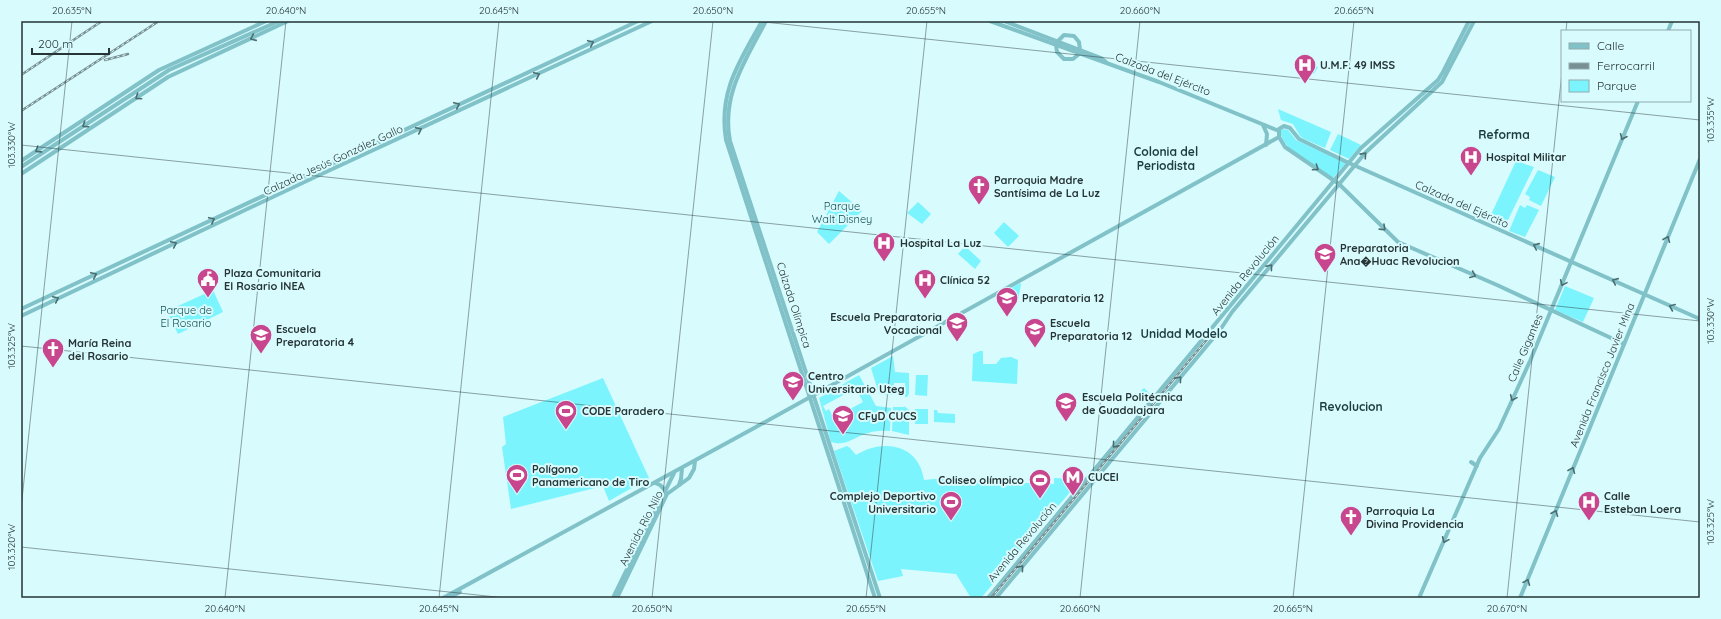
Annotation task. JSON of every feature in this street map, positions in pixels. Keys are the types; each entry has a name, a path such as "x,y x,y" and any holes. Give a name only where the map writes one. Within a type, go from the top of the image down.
{"main road":[{"path":"21,167 169,70 198,57 266,21"},
{"path":"21,160 159,70 236,37 279,21"},
{"path":"21,174 164,79 288,21"},
{"name":"Calzada Jesús González Gallo","path":"21,309 638,21"},
{"name":"Calzada Jesús González Gallo","path":"21,316 315,177 652,21"},
{"name":"Calzada Olímpica","path":"762,21 730,81 725,104 724,130 728,152 880,598"},
{"name":"Calzada Olímpica","path":"766,21 738,73 732,90 728,112 728,130 731,147 875,598"},
{"name":"Calzada del Ejército","path":"990,21 1056,43"},
{"name":"Calzada del Ejército","path":"1004,21 1056,43 1185,92 1279,131 1283,126 1288,127 1299,139 1349,163 1700,319"},
{"name":"Avenida Revolución","path":"988,598 1365,144 1438,80 1469,21"},
{"name":"Avenida Revolución","path":"996,598 1220,330 1232,312 1354,165 1371,147 1442,82 1474,21"},
{"path":"1064,36 1074,36 1079,42 1079,52 1073,59 1064,59 1058,55 1056,43 1064,36"},
{"path":"568,54 584,53"},
{"path":"198,57 200,62"},
{"name":"Calle Gigantes","path":"1419,598 1484,451 1499,429 1572,262 1638,102"},
{"path":"92,114 95,118"},
{"path":"1263,124 1267,134 1266,144"},
{"path":"1279,131 1279,137 1286,148 1338,184 1398,242 1497,285 1550,311 1624,344"},
{"path":"65,145 66,137"},
{"path":"443,598 812,397 1279,137"},
{"name":"Avenida Francisco Javier Mina","path":"1520,598 1700,159"},
{"path":"258,205 270,193"},
{"path":"678,485 692,474 695,461"},
{"path":"1471,462 1477,466"},
{"path":"1101,463 1106,467"},
{"name":"Avenida Río Nilo","path":"613,598 668,494 678,485 681,479 682,468"},
{"name":"Avenida Río Nilo","path":"617,598 674,473"},
{"path":"655,483 660,485 665,490"},
{"path":"449,598 531,551"}],"green space":[{"path":"1307,61 1318,67 1314,74 1301,68 1304,62 1306,63"},
{"path":"1278,109 1331,132 1325,148 1300,136 1293,124 1281,120"},
{"path":"1281,130 1288,130 1296,140 1346,163 1333,178 1289,148 1280,134"},
{"path":"1338,134 1361,145 1349,159 1330,150"},
{"path":"1516,161 1534,167 1504,228 1488,221"},
{"path":"1538,170 1555,177 1541,206 1529,200 1530,197 1525,194"},
{"name":"Parque Walt Disney","path":"839,191 862,211 829,244 817,232"},
{"path":"918,202 931,214 922,224 907,213"},
{"path":"1520,205 1525,208 1527,205 1539,210 1525,237 1509,231"},
{"path":"1004,222 1019,236 1008,247 994,233"},
{"path":"965,246 981,261 975,269 958,254"},
{"path":"1020,283 1021,284 1018,300 1008,290"},
{"path":"1565,286 1594,298 1583,322 1555,310"},
{"name":"Parque de El Rosario","path":"213,290 223,312 178,334 167,311"},
{"path":"983,351 983,364 996,364 1001,358 1011,357 1018,360 1017,384 972,381 973,354"},
{"path":"893,356 895,372 909,373 909,394 907,397 905,397 905,383 894,383 893,395 879,394 871,368"},
{"path":"859,375 876,406 891,408 890,431 869,433 844,443 831,442 819,398","holes":["858,387 861,391 858,393 863,402 850,409 851,411 847,413 846,411 834,419 829,409 826,411 823,406"]},
{"path":"916,375 928,375 927,396 915,395"},
{"name":"CODE Paradero","path":"603,378 649,478 609,501 603,486 511,509 502,447 506,444 503,417"},
{"path":"1144,388 1152,396 1146,403 1137,394"},
{"path":"904,406 909,410 909,435 892,431 893,407"},
{"path":"915,409 928,409 928,424 915,424"},
{"path":"934,410 937,410 938,413 955,414 955,423 934,422"},
{"name":"Complejo Deportivo Universitario","path":"847,446 856,455 877,447 888,446 898,448 907,452 915,459 921,468 924,480 945,478 945,482 966,483 976,481 1054,484 1054,478 1081,479 981,598 971,598 956,574 901,569 903,576 878,581 834,451"}],"railway":[{"path":"21,75 102,21"},
{"path":"21,111 159,21"},
{"path":"105,60 128,54"},
{"path":"991,598 1214,331"}],"place":[{"name":"U.M.F. 49 IMSS","path":"1305,84"},
{"name":"Hospital Militar","path":"1471,176"},
{"name":"Parroquia Madre Santísima de La Luz","path":"979,206"},
{"name":"Hospital La Luz","path":"884,262"},
{"name":"Preparatoria Ana�Huac Revolucion","path":"1325,274"},
{"name":"Plaza Comunitaria El Rosario INEA","path":"208,298"},
{"name":"Clínica 52","path":"925,300"},
{"name":"Preparatoria 12","path":"1007,318"},
{"name":"Escuela Preparatoria Vocacional","path":"957,342"},
{"name":"Escuela Preparatoria 12","path":"1035,348"},
{"name":"Escuela Preparatoria 4","path":"261,354"},
{"name":"María Reina del Rosario","path":"53,368"},
{"name":"Centro Universitario Uteg","path":"793,402"},
{"name":"Escuela Politécnica de Guadalajara","path":"1066,422"},
{"name":"CODE Paradero","path":"566,430"},
{"name":"CFyD CUCS","path":"843,436"},
{"name":"Polígono Panamericano de Tiro","path":"517,494"},
{"name":"CUCEI","path":"1073,496"},
{"name":"Coliseo olímpico","path":"1040,500"},
{"name":"Complejo Deportivo Universitario","path":"951,522"},
{"name":"Calle Esteban Loera","path":"1589,522"},
{"name":"Parroquia La Divina Providencia","path":"1351,536"}],"district":[{"name":"Reforma","path":"1504,134"},
{"name":"Colonia del Periodista","path":"1166,158"},
{"name":"Unidad Modelo","path":"1184,333"},
{"name":"Revolucion","path":"1351,406"}]}
